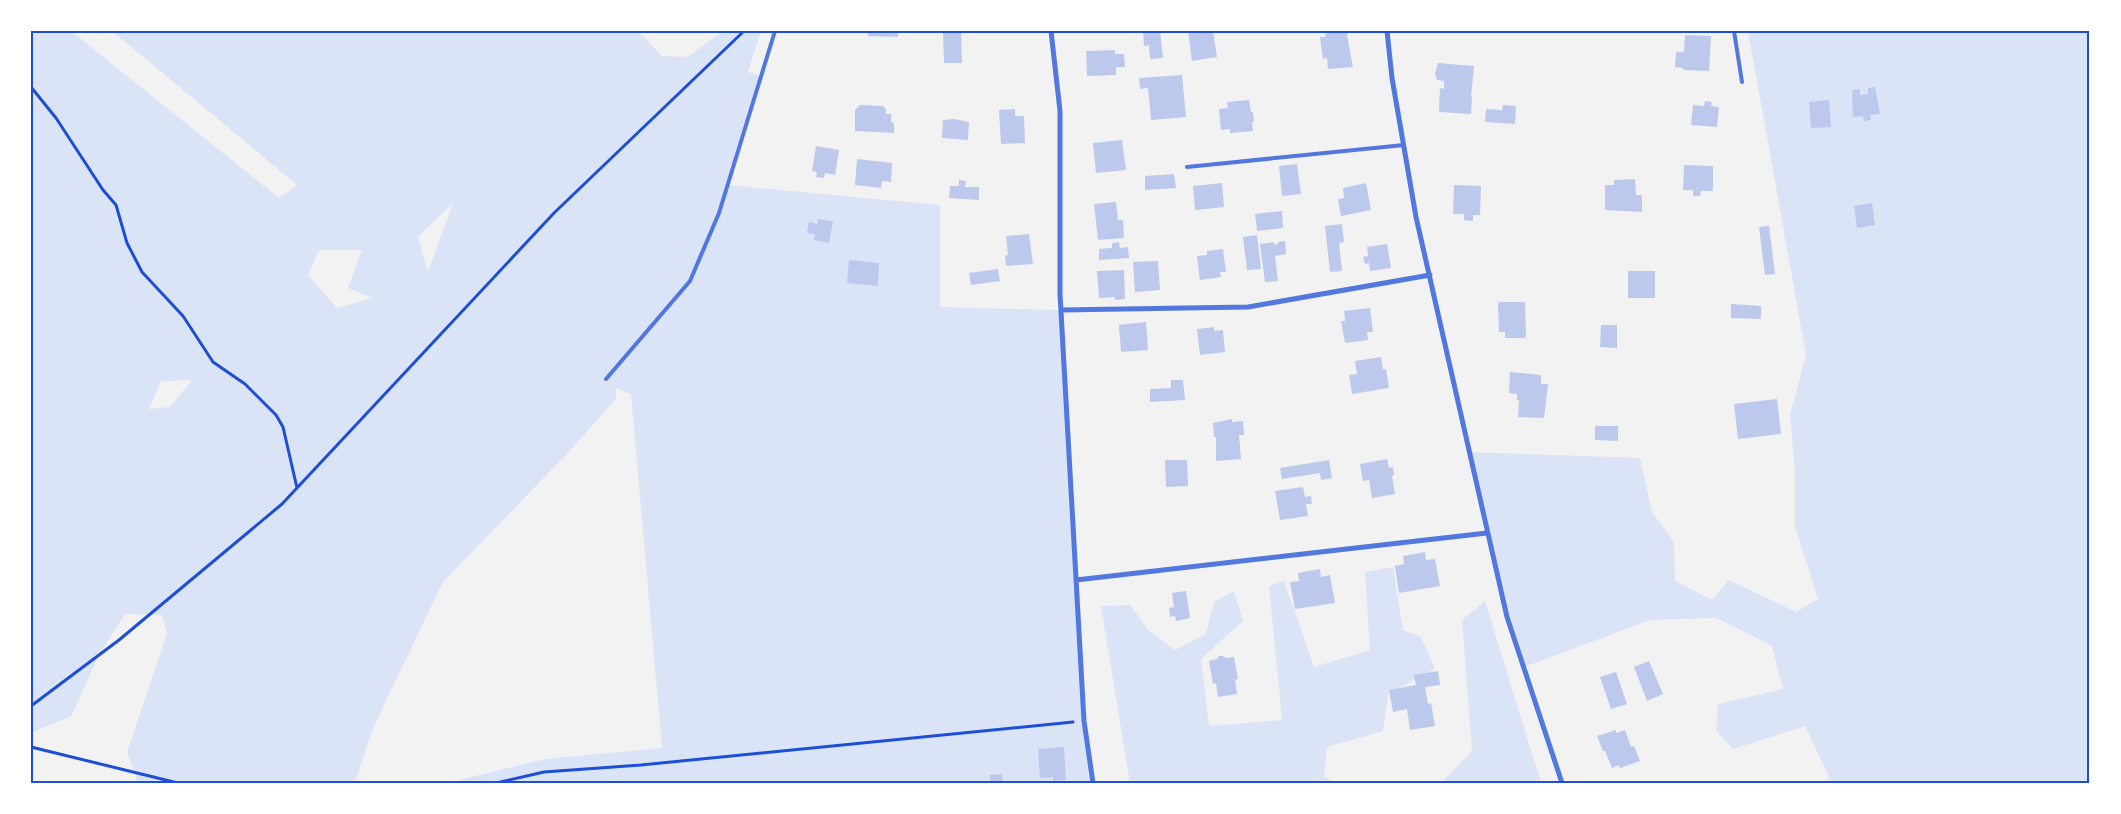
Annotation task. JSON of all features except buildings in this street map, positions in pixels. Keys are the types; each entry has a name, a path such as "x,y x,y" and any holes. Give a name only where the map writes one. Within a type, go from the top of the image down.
{"street":[{"path":"1051,31 1060,111 1061,310 1076,580 1084,721 1093,783"},
{"path":"1387,31 1392,78 1416,218 1507,617 1562,783"},
{"path":"1061,310 1248,307 1430,275"},
{"path":"1076,580 1488,533"}],"lane":[{"path":"606,379 690,281 719,213 775,31"},
{"path":"1734,31 1742,82"},
{"path":"1187,167 1404,145"}],"path":[{"path":"31,706 119,640 282,504 554,213 744,31"},
{"path":"31,87 56,118 103,190 116,205 127,243 142,272 183,316 213,362 245,384 276,415 283,427 297,488"},
{"path":"496,783 544,772 641,765 1084,721"},
{"path":"31,747 178,783"}],"shaded area":[{"path":"31,31 71,31 279,198 297,185 112,31 641,31 640,33 662,56 687,57 723,31 761,31 748,72 763,77 728,185 940,205 940,307 1061,310 1084,721 1093,783 447,783 545,759 662,748 631,394 616,388 616,399 565,456 443,582 373,728 355,783 138,783 127,752 167,634 162,615 125,614 99,655 71,716 31,733","holes":["453,203 428,272 418,237","319,250 362,250 348,288 372,298 337,308 308,275","192,380 170,407 149,409 161,381"]},
{"path":"1748,31 2090,31 2090,783 1826,783 1829,777 1805,726 1733,749 1716,731 1718,704 1783,689 1772,646 1716,618 1650,620 1524,667 1507,617 1469,452 1640,458 1652,512 1674,542 1675,581 1712,600 1729,580 1796,612 1818,599 1795,527 1795,473 1790,415 1806,355"},
{"path":"1393,567 1403,630 1421,637 1435,669 1388,694 1383,731 1327,747 1324,777 1335,783 1130,783 1101,606 1130,605 1148,630 1175,650 1206,634 1214,602 1234,591 1243,621 1201,659 1209,726 1282,720 1269,586 1284,581 1314,667 1370,650 1365,572"},
{"path":"1485,601 1541,783 1441,783 1472,751 1462,620"}]}
